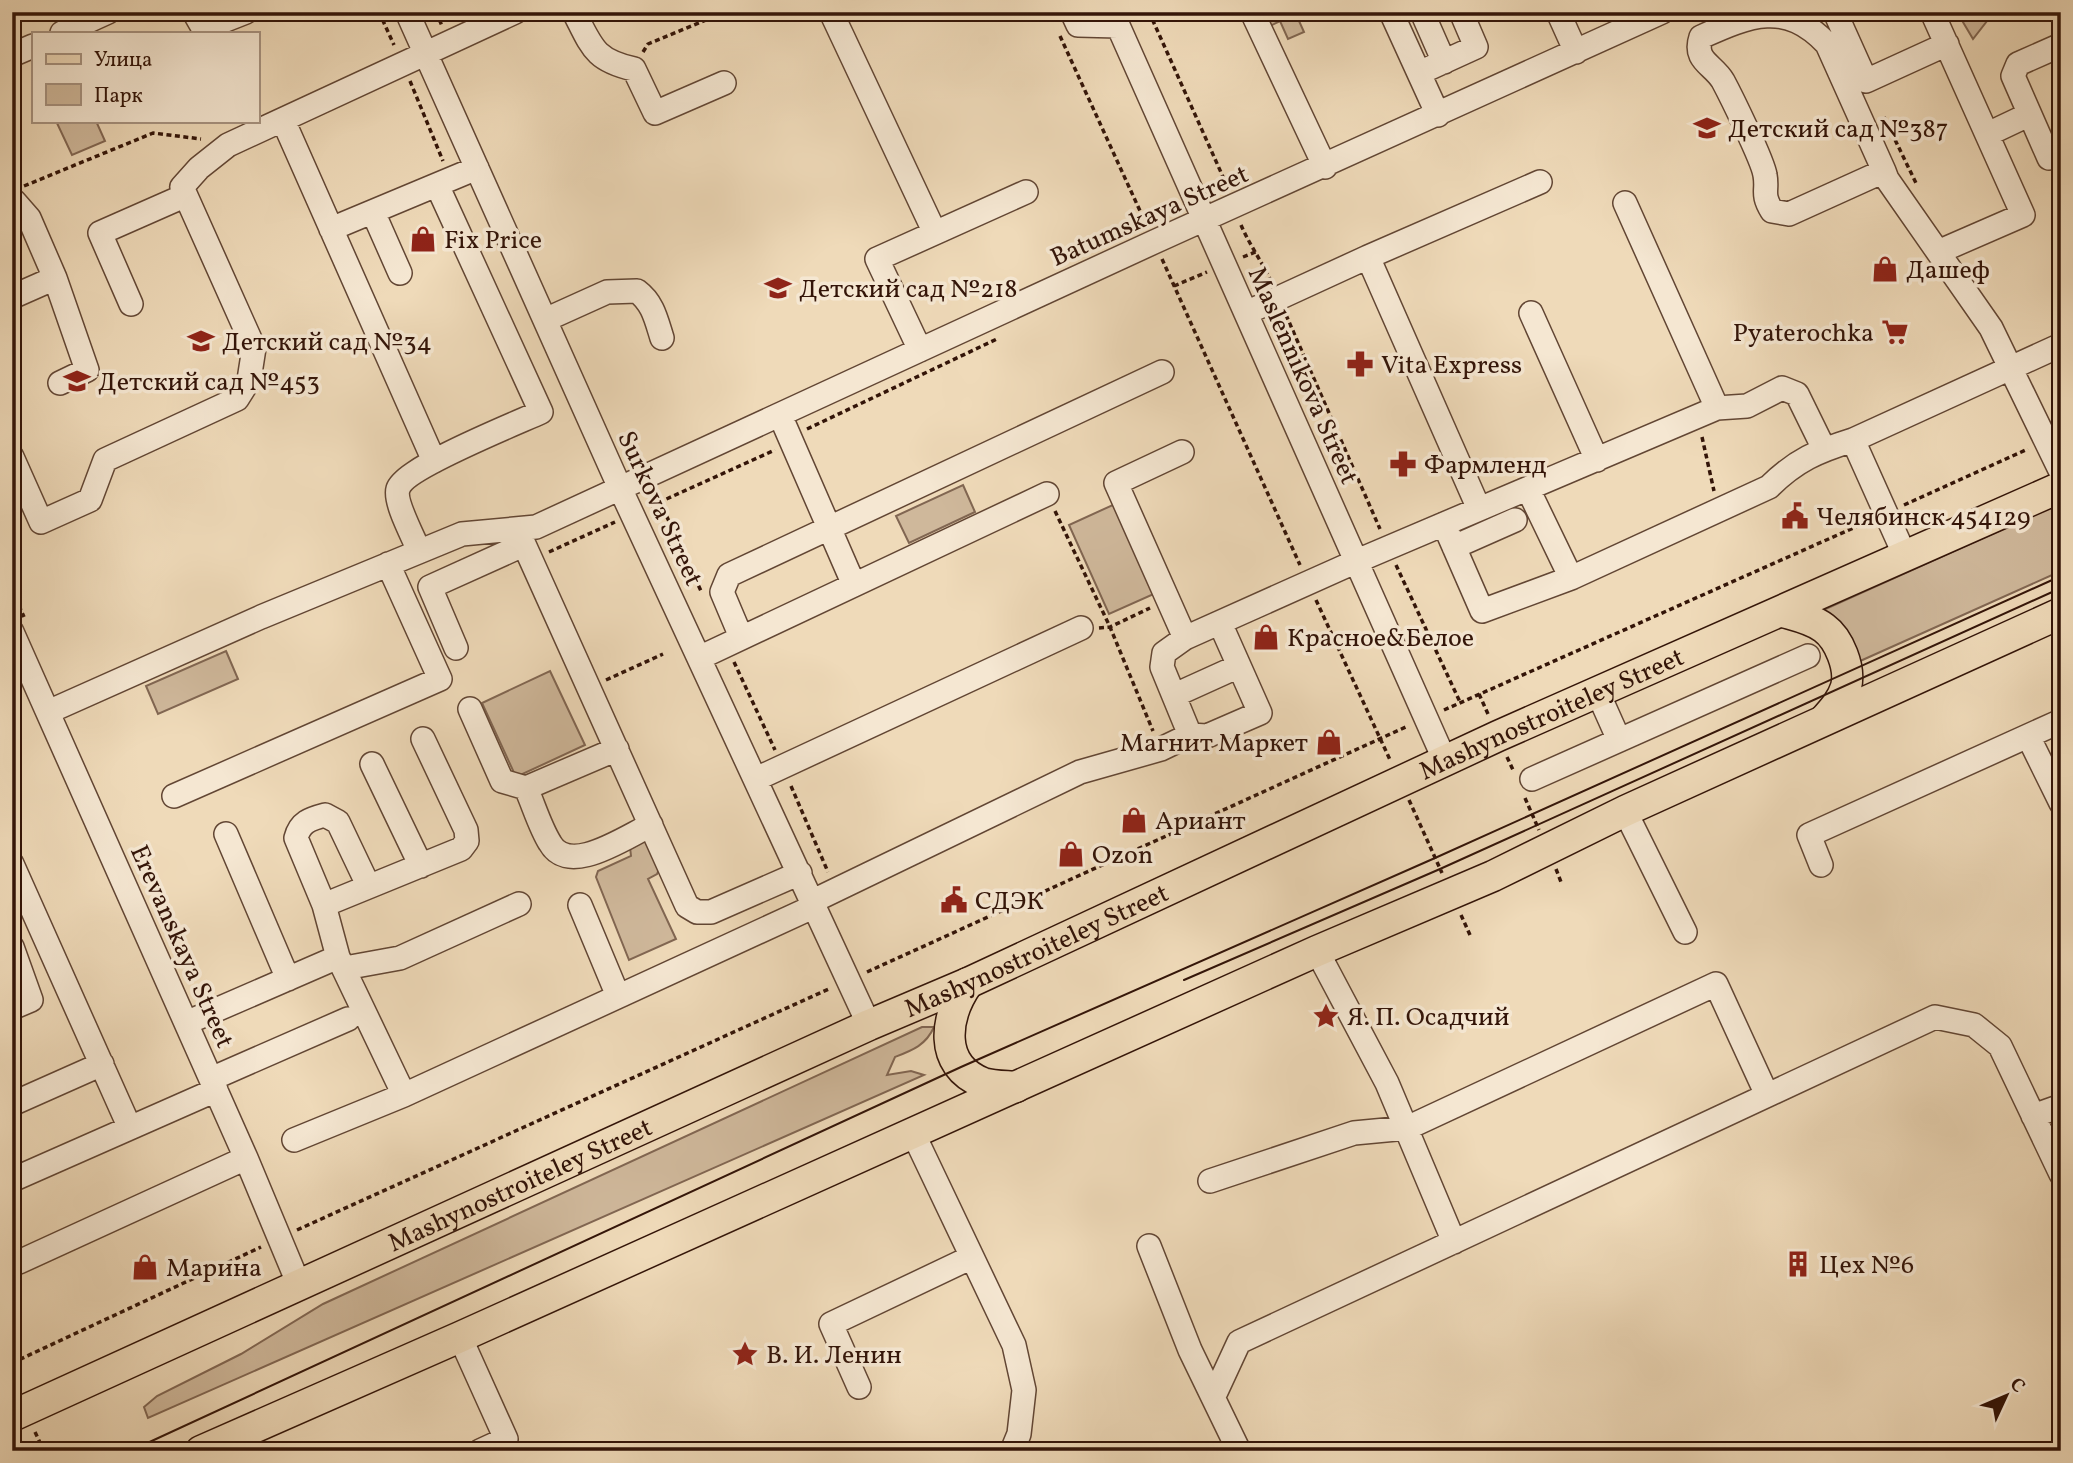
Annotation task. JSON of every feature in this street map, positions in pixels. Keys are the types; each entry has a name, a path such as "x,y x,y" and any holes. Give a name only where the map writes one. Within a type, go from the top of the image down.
{"main road":[{"name":"Mashynostroiteley Street","path":"12,1416 869,1025 968,984 1445,761 2061,487"},
{"path":"1783,612 1810,620 1826,629 1843,658 1847,684 1839,703 1825,719"},
{"path":"220,1447 1317,951 1548,851 1625,810 2061,613"},
{"path":"968,984 956,1000 949,1019 948,1037 953,1054 961,1067 985,1083 1016,1087"}],"street":[{"path":"63,32 108,12"},
{"path":"194,12 202,26 208,27 241,13"},
{"name":"Surkova Street","path":"407,12 620,488 869,1025"},
{"path":"12,457 41,522 90,500 105,460 237,399 249,380 254,348 182,187 199,168 228,145 515,12"},
{"path":"574,12 594,52 609,63 634,69 655,113 724,83"},
{"path":"831,12 934,232"},
{"path":"1252,12 1325,167"},
{"path":"1391,12 1438,116"},
{"path":"1422,12 1444,62"},
{"path":"1419,73 1476,47 1461,12"},
{"path":"1558,12 1576,52"},
{"name":"Batumskaya Street","path":"524,546 536,527 1154,242 1235,208 1662,12"},
{"path":"1835,12 1867,81 1947,44"},
{"path":"1932,12 2023,215 1938,252"},
{"path":"1884,172 1789,214 1772,211 1764,198 1765,176 1721,78 1702,60 1698,47 1701,37 1755,13 1774,13 1795,19 1816,31 1827,44 1884,172 1991,328 2061,472"},
{"path":"1063,18 1078,25 1115,19"},
{"name":"Maslennikova Street","path":"1115,19 1445,761"},
{"path":"2061,45 2018,64 2013,76 2049,158 2061,153"},
{"path":"12,55 32,46"},
{"path":"1988,134 2028,115"},
{"path":"283,120 434,461"},
{"path":"331,229 477,168"},
{"path":"419,551 398,500 398,489 404,480 434,461 541,412 444,182"},
{"path":"1246,313 1540,182"},
{"path":"920,350 877,259 1026,192"},
{"path":"131,304 100,233 184,196"},
{"path":"13,198 29,218 55,278 87,370 60,383"},
{"path":"1625,203 1708,412"},
{"path":"373,212 400,273"},
{"path":"1368,257 1479,509"},
{"path":"12,297 55,278"},
{"path":"545,320 607,292 637,291 648,299 662,338"},
{"path":"1531,313 1597,460"},
{"path":"1444,524 1482,611 1571,578 1769,486 1791,465 1824,449 1853,440 2061,345"},
{"path":"741,637 722,592 729,575 1162,372"},
{"path":"1190,735 1162,667 1164,653 1185,638 1308,582 1708,412 1747,406 1782,388 1797,394 1824,449"},
{"path":"780,415 854,585"},
{"path":"1853,440 1906,558"},
{"path":"1182,452 1116,483 1185,638"},
{"path":"1528,489 1571,578"},
{"path":"699,658 1047,494"},
{"path":"1454,547 1515,520"},
{"path":"48,712 419,551 462,534 492,529 524,546 687,906 697,912 711,912 800,873"},
{"path":"456,648 430,587 524,546"},
{"path":"174,796 440,679 388,564"},
{"path":"294,1140 404,1095 618,996 1080,772 1161,749 1190,735 1207,736 1260,713 1220,623"},
{"path":"756,779 1081,628"},
{"name":"Erevanskaya Street","path":"12,632 246,1158 299,1285"},
{"path":"1532,779 1808,656"},
{"path":"1175,695 1240,666"},
{"path":"1598,693 1619,740"},
{"path":"470,709 502,781 526,788 617,749"},
{"path":"1821,864 1809,835 2061,721"},
{"path":"2028,736 2061,803"},
{"path":"324,905 461,849 467,841 466,830 423,739"},
{"path":"372,764 421,866"},
{"path":"526,788 551,846 564,856 580,859 651,825"},
{"path":"1625,810 1685,932"},
{"path":"368,886 338,822 325,815 310,819 299,827 296,838 324,905 342,962 404,1095"},
{"path":"226,834 288,979"},
{"path":"12,864 129,1126"},
{"path":"186,1023 288,979 342,962 400,958 519,904"},
{"path":"580,905 618,996"},
{"path":"12,947 31,1000 12,1008"},
{"path":"1317,951 1387,1083 1454,1242"},
{"path":"1210,1181 1354,1133 1407,1128 1716,984 1767,1095"},
{"path":"1214,1396 1239,1342 1935,1017 1974,1025 2000,1046 2061,1174"},
{"path":"12,1180 348,1019"},
{"path":"12,1104 102,1064"},
{"path":"2034,1116 2061,1106"},
{"path":"913,1133 1014,1345 1024,1390 1019,1434 1012,1451"},
{"path":"12,1261 19,1262 246,1158"},
{"path":"1149,1247 1190,1350 1239,1451"},
{"path":"859,1387 831,1324 972,1257"},
{"path":"460,1338 506,1440 480,1451"}],"path":[{"path":"379,12 404,65 444,182"},
{"path":"634,69 648,44 725,12"},
{"path":"1149,12 1248,241 1258,251 1388,547 1460,702"},
{"path":"1063,18 1154,242 1470,935"},
{"path":"13,198 153,133 228,145"},
{"path":"524,546 632,514 792,442 799,432 1000,338"},
{"path":"1708,412 1718,510"},
{"path":"12,1363 278,1239 1426,717 2046,440"},
{"path":"1047,494 1110,627 1161,749"},
{"path":"1081,628 1110,627 1168,600"},
{"path":"589,688 663,654"}],"green space":[{"path":"1259,12 1295,12 1304,32 1288,39 1280,21 1266,28"},
{"path":"1957,12 1994,12 1973,39"},
{"path":"56,122 96,122 105,141 72,155"},
{"path":"963,485 975,512 909,543 896,516"},
{"path":"2061,503 2061,571 1858,662 1846,632 1836,620 1821,611"},
{"path":"1115,504 1156,593 1109,614 1069,525"},
{"path":"226,651 238,679 158,714 146,686"},
{"path":"550,671 585,745 516,777 482,703"},
{"path":"645,841 659,869 657,874 648,879 676,939 629,960 596,877 598,871 631,856 630,847"},
{"path":"922,1027 934,1027 923,1043 895,1057 887,1075 911,1071 924,1075 148,1418 144,1407 157,1396 241,1354 323,1304"}],"tram line":[{"path":"130,1451 961,1067 1435,858 2061,576"},
{"path":"1184,980 1440,869 2061,588"}],"place":[{"name":"Детский сад №387","path":"1707,128"},
{"name":"Fix Price","path":"423,239"},
{"name":"Дашеф","path":"1885,269"},
{"name":"Детский сад №218","path":"778,288"},
{"name":"Pyaterochka","path":"1895,332"},
{"name":"Детский сад №34","path":"201,341"},
{"name":"Vita Express","path":"1360,364"},
{"name":"Детский сад №453","path":"77,381"},
{"name":"Фармленд","path":"1403,464"},
{"name":"Челябинск 454129","path":"1795,516"},
{"name":"Красное&Белое","path":"1266,637"},
{"name":"Магнит Маркет","path":"1329,742"},
{"name":"Ариант","path":"1134,820"},
{"name":"Ozon","path":"1071,854"},
{"name":"СДЭК","path":"954,900"},
{"name":"Я. П. Осадчий","path":"1326,1016"},
{"name":"Цех №6","path":"1798,1264"},
{"name":"Марина","path":"145,1267"},
{"name":"В. И. Ленин","path":"745,1354"}]}
